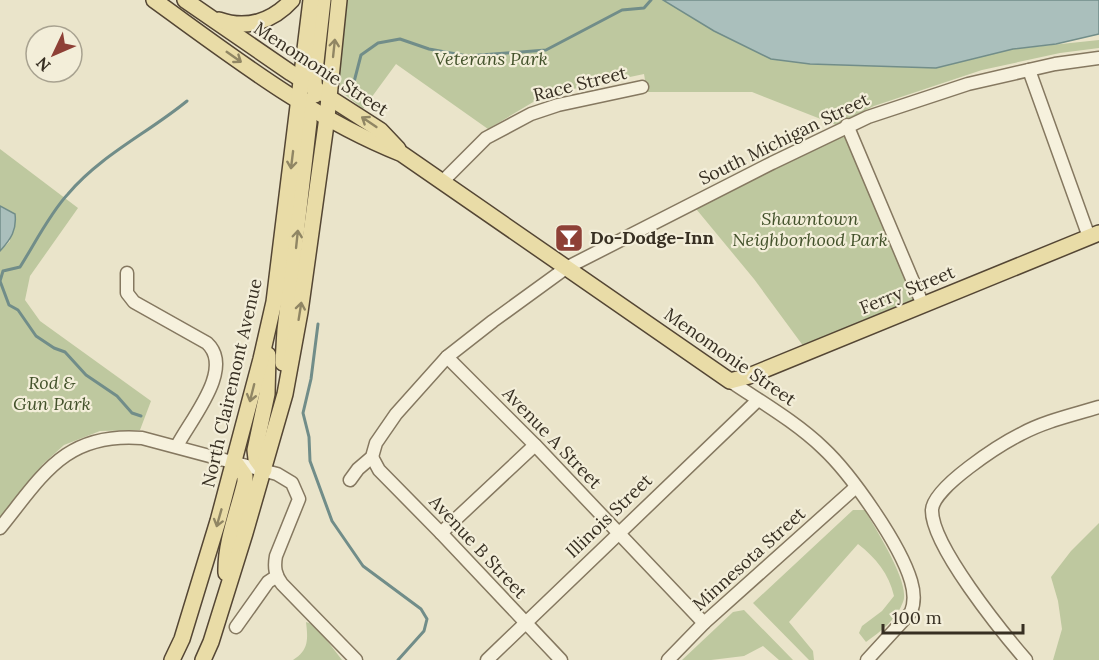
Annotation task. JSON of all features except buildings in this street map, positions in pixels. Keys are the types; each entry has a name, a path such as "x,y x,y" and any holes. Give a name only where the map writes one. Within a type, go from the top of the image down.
{"main road":[{"name":"Menomonie Street","path":"154,0 282,92 356,135 402,154 443,181 730,381"},
{"name":"Menomonie Street","path":"186,0 308,84 380,130 402,154"},
{"path":"208,16 231,23 251,24 277,14 292,0"},
{"path":"311,0 308,84 327,117"},
{"path":"283,402 283,351 309,122 304,104 323,0"},
{"path":"203,660 264,470 283,402 300,312 327,117 339,0"},
{"name":"North Clairemont Avenue","path":"172,660 182,639 235,462 268,328 304,104"},
{"name":"Ferry Street","path":"730,381 749,376 1094,235"},
{"path":"264,470 256,459 255,450 267,394 268,328"},
{"path":"227,589 226,562 245,482 245,476 235,462"}],"street":[{"name":"South Michigan Street","path":"350,480 358,469 372,457 376,442 390,422 447,357 566,268 847,125 968,84 1029,70 1099,58"},
{"path":"1029,70 1094,235"},
{"name":"Race Street","path":"443,181 486,138 531,114 558,105 642,87"},
{"path":"847,125 923,304"},
{"path":"127,273 127,292 134,302 207,343 215,354 216,375 177,446"},
{"name":"Avenue A Street","path":"447,357 704,623"},
{"name":"Menomonie Street","path":"730,381 823,448 856,487 896,549 912,581 914,605 911,612 867,660"},
{"name":"Illinois Street","path":"487,660 758,400"},
{"path":"1026,660 997,626 941,540 933,521 933,503 940,491 953,480 1021,434 1099,407"},
{"path":"0,528 52,466 85,443 99,439 125,436 142,438 264,470 287,479 295,487 299,499 276,556 274,569 277,576 356,660"},
{"path":"441,533 534,445"},
{"name":"Avenue B Street","path":"372,457 379,470 561,660"},
{"name":"Minnesota Street","path":"668,660 704,623 856,487"},
{"path":"236,627 268,582 277,576"}],"green space":[{"name":"Veterans Park","path":"347,0 663,0 714,31 771,59 810,64 936,68 1013,49 1099,40 1099,48 1060,53 982,70 874,106 836,125 752,92 647,92 644,74 545,95 488,129 396,64 363,109 344,94 338,81"},
{"name":"Shawntown Neighborhood Park","path":"847,125 923,305 804,347 754,279 692,204"},
{"name":"Rod & Gun Park","path":"0,149 78,208 30,276 25,300 40,321 151,401 140,430 100,431 64,445 43,464 0,517 0,251 10,241 0,206"},
{"path":"853,510 865,510 884,542 902,582 903,602 892,619 866,642 859,633 862,626 882,611 894,596 881,567 858,544 789,622 813,651 814,660 809,660 753,603"},
{"path":"1099,523 1099,660 1053,660 1062,629 1058,601 1051,577 1071,551"},
{"path":"744,610 793,660 779,660 763,646 744,656 711,660 682,660 733,612"},
{"path":"306,622 315,625 342,660 293,660 305,648"}],"shaded area":[{"path":"663,0 1099,0 1099,34 1056,44 1013,49 936,68 810,64 771,59 714,31"},
{"path":"0,206 15,214 15,225 12,234 0,251"}],"waterway":[{"path":"354,82 361,55 378,43 400,39 429,49 467,56 546,50 622,10 644,8 651,0"},
{"path":"141,416 132,413 117,396 86,375 65,352 54,348 36,336 18,310 9,305 0,281 3,271 20,267 55,210 81,180 110,156 187,101"},
{"path":"318,324 311,379 303,413 309,437 310,461 332,521 363,566 421,609 427,619 424,631 398,660"}],"place":[{"name":"Do-Dodge-Inn","path":"569,238"}]}
